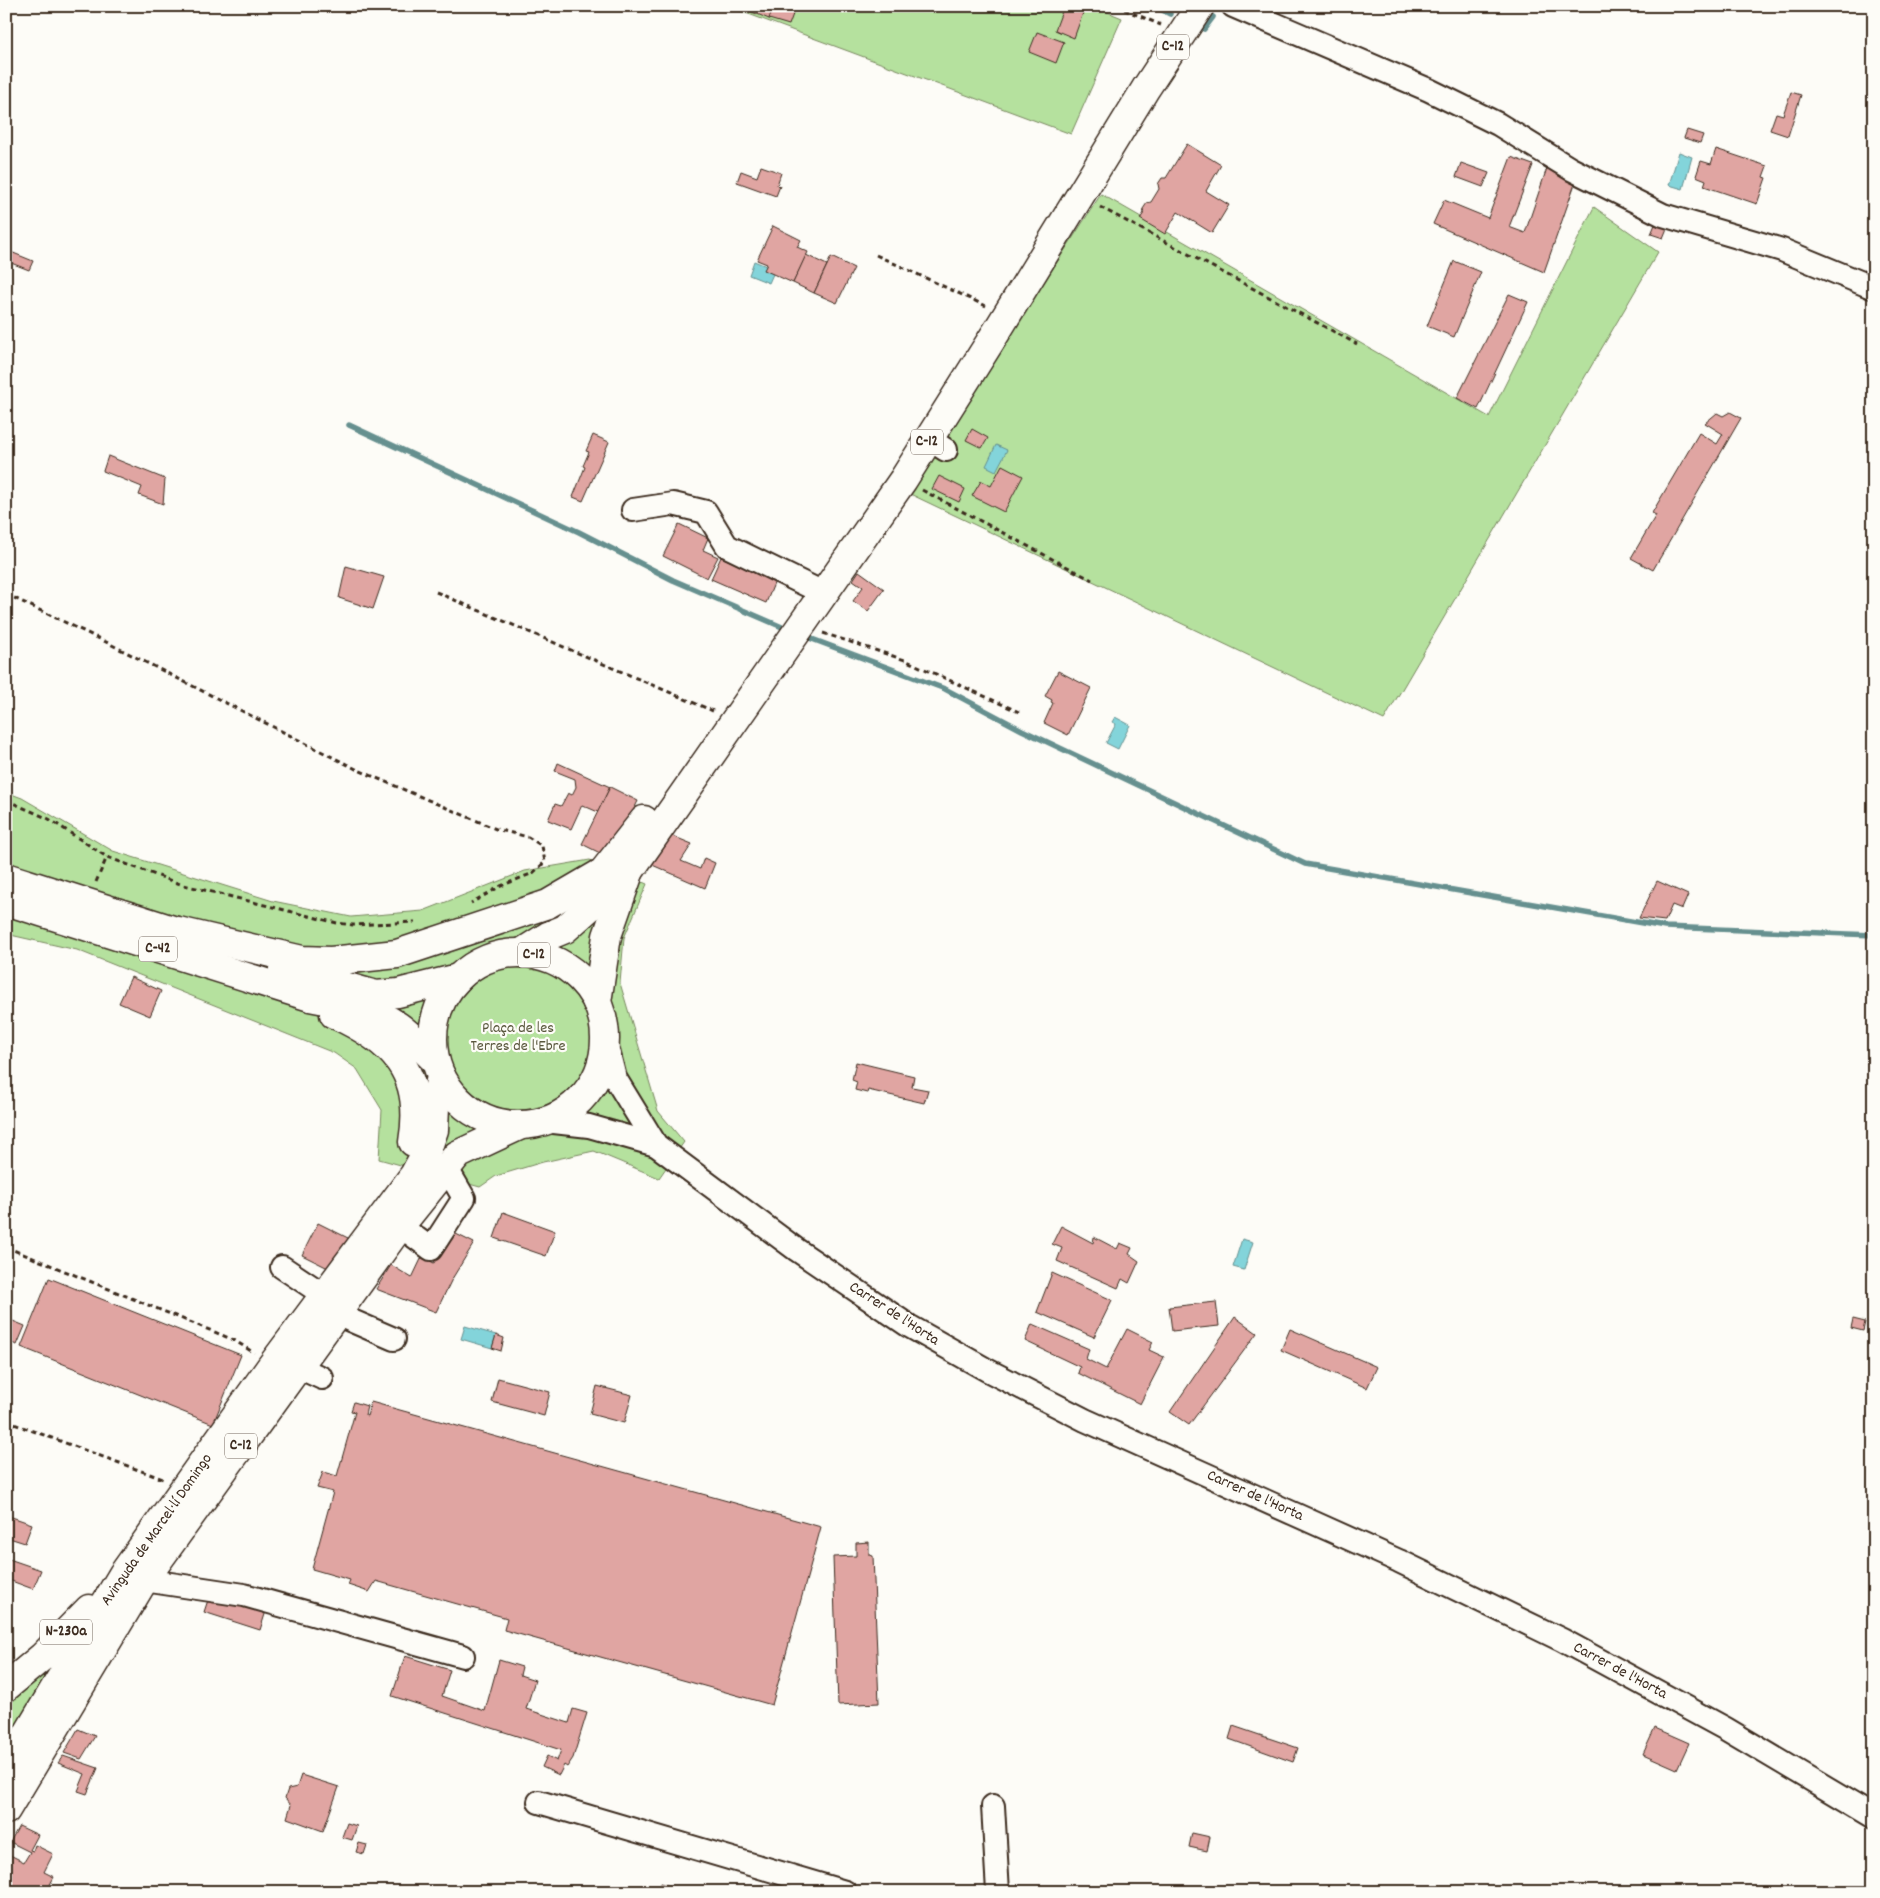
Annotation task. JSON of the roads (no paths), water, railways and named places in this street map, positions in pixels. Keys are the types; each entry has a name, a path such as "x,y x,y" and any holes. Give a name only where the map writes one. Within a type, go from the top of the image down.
{"main road":[{"name":"C-12","path":"387,1226 426,1153 434,1130 438,1068 433,1038 436,1016 445,996 458,978 487,959 521,953 566,928 629,872 796,634 836,585 903,480 937,444 1006,316 1200,6"},
{"path":"178,931 302,960 339,960 397,954 540,906 604,872 679,772 728,731"},
{"name":"C-12","path":"597,1002 607,936 629,872"},
{"name":"C-42","path":"6,877 178,931 278,968 376,995 398,993 458,978"},
{"name":"C-42","path":"6,901 310,997 378,1015 398,1026 438,1068"},
{"name":"C-12","path":"387,1226 456,1155 566,1111 585,1095 598,1074 605,1039 603,1020 597,1002 587,986 566,967 549,958 521,953"},
{"path":"310,997 329,1012 355,1024 376,1037 398,1056 414,1098 417,1122 410,1158 387,1226"},
{"path":"438,1068 454,1096 474,1112 496,1122 533,1123"},
{"name":"Avinguda de Marcel·lí Domingo","path":"6,1770 134,1577 185,1488 285,1366 387,1226"},
{"name":"C-12","path":"6,1810 134,1577 285,1366"},
{"name":"N-230a","path":"6,1687 134,1577"}],"street":[{"path":"1233,6 1429,90 1498,124 1570,169 1663,215 1782,250 1874,288"},
{"path":"633,510 673,504 706,512 727,546 836,585"},
{"path":"605,1039 615,1078 656,1144"},
{"path":"533,1123 589,1126 656,1144"},
{"name":"Carrer de l'Horta","path":"656,1144 749,1215 851,1288 965,1358 1085,1420 1399,1561 1562,1640 1726,1729 1874,1817"},
{"path":"387,1226 431,1249 464,1198 446,1167"},
{"path":"282,1268 330,1305 394,1339"},
{"path":"285,1366 322,1378"},
{"path":"134,1577 244,1594 463,1656"},
{"path":"539,1802 845,1892"},
{"path":"993,1806 998,1892"}],"water":[{"path":"1679,152 1692,157 1683,189 1669,185"},
{"path":"754,261 766,266 773,274 769,283 749,275"},
{"path":"996,445 1007,450 996,471 986,466"},
{"path":"1115,717 1130,725 1118,749 1106,743 1116,724 1112,722"},
{"path":"1242,1239 1253,1242 1244,1270 1233,1267"},
{"path":"465,1326 496,1335 492,1348 461,1339"}],"waterway":[{"path":"1155,6 1170,14"},
{"path":"1204,29 1213,17"},
{"path":"349,425 579,532 673,580 789,630"},
{"path":"804,636 945,689 1022,730 1305,864 1665,927 1874,935"}],"park label":[{"name":"Plaça de les Terres de l'Ebre","path":"518,1037"}]}
